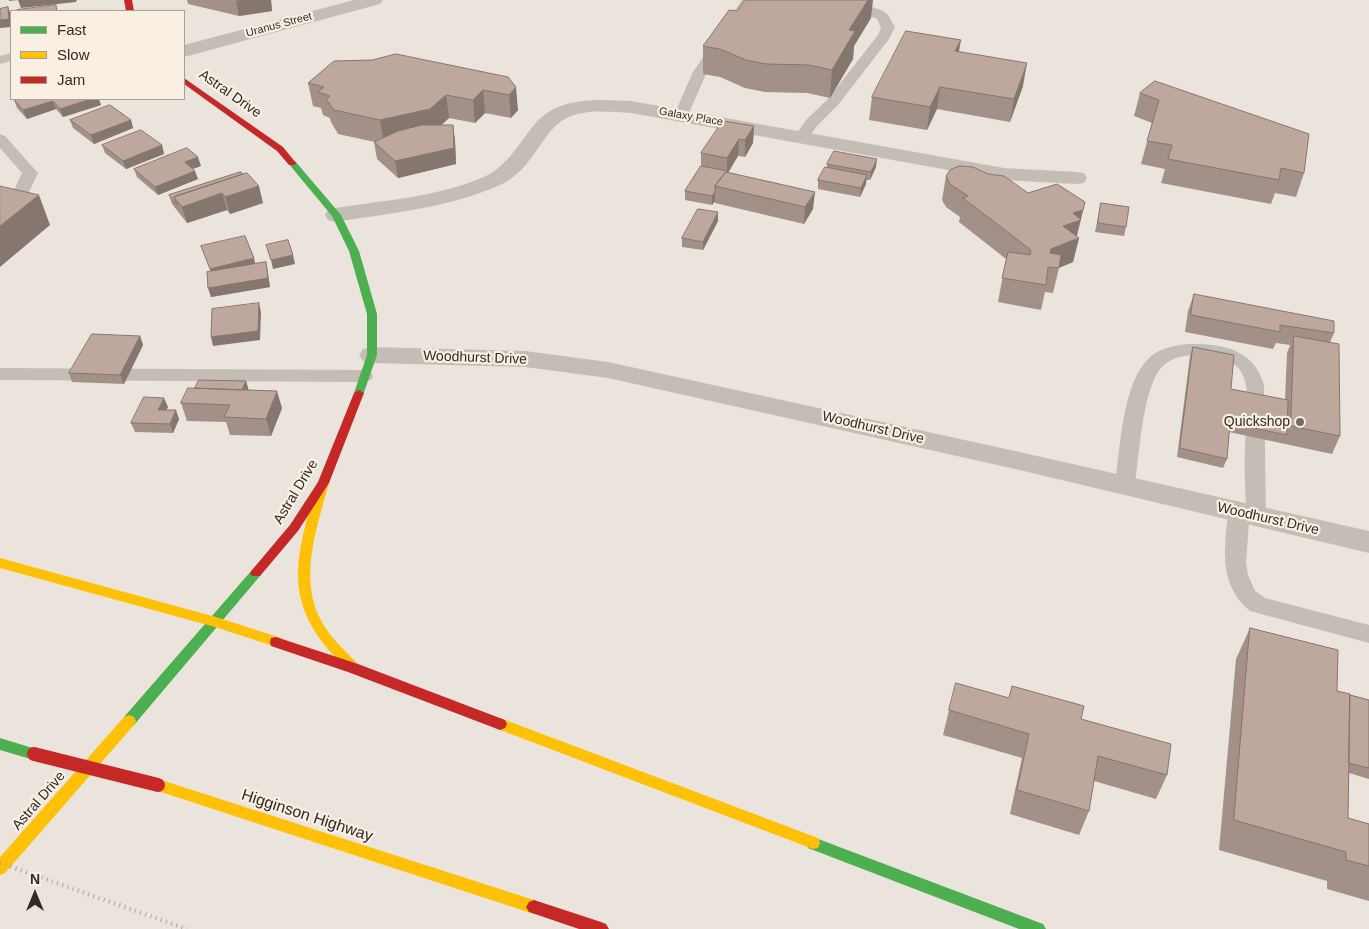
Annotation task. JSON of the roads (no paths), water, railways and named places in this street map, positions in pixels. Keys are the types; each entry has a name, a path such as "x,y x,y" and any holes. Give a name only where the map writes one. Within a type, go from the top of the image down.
{"main road":[{"name":"Astral Drive","path":"0,868 216,622 294,528 323,483 342,439 368,366 372,314 354,251 336,215 280,149 185,81"},
{"path":"323,483 303,561 303,587 314,621 353,668"},
{"path":"0,563 216,622 353,668 1038,929"},
{"name":"Higginson Highway","path":"0,744 158,785 601,929"}],"street":[{"name":"Uranus Street","path":"185,50 374,0"},
{"name":"Galaxy Place","path":"336,215 463,192 489,183 508,172 547,125 566,110 582,107 631,107 1004,174 1076,178"},
{"name":"Woodhurst Drive","path":"368,366 525,359 608,370 1125,485 1369,542"}],"lane":[{"path":"681,115 700,72 748,0"},
{"path":"802,137 811,123 833,102 884,36 888,27 882,16 875,13 825,0"},
{"path":"0,139 30,173 15,205"},
{"path":"1125,485 1138,406 1145,378 1152,366 1165,356 1176,352 1198,349 1227,353 1242,360 1249,368 1256,396 1248,515 1236,578 1248,599 1258,605 1369,634"},
{"path":"0,374 368,366"}],"railway":[{"path":"0,863 187,929"}],"place":[{"name":"Quickshop","path":"1300,422"}]}
